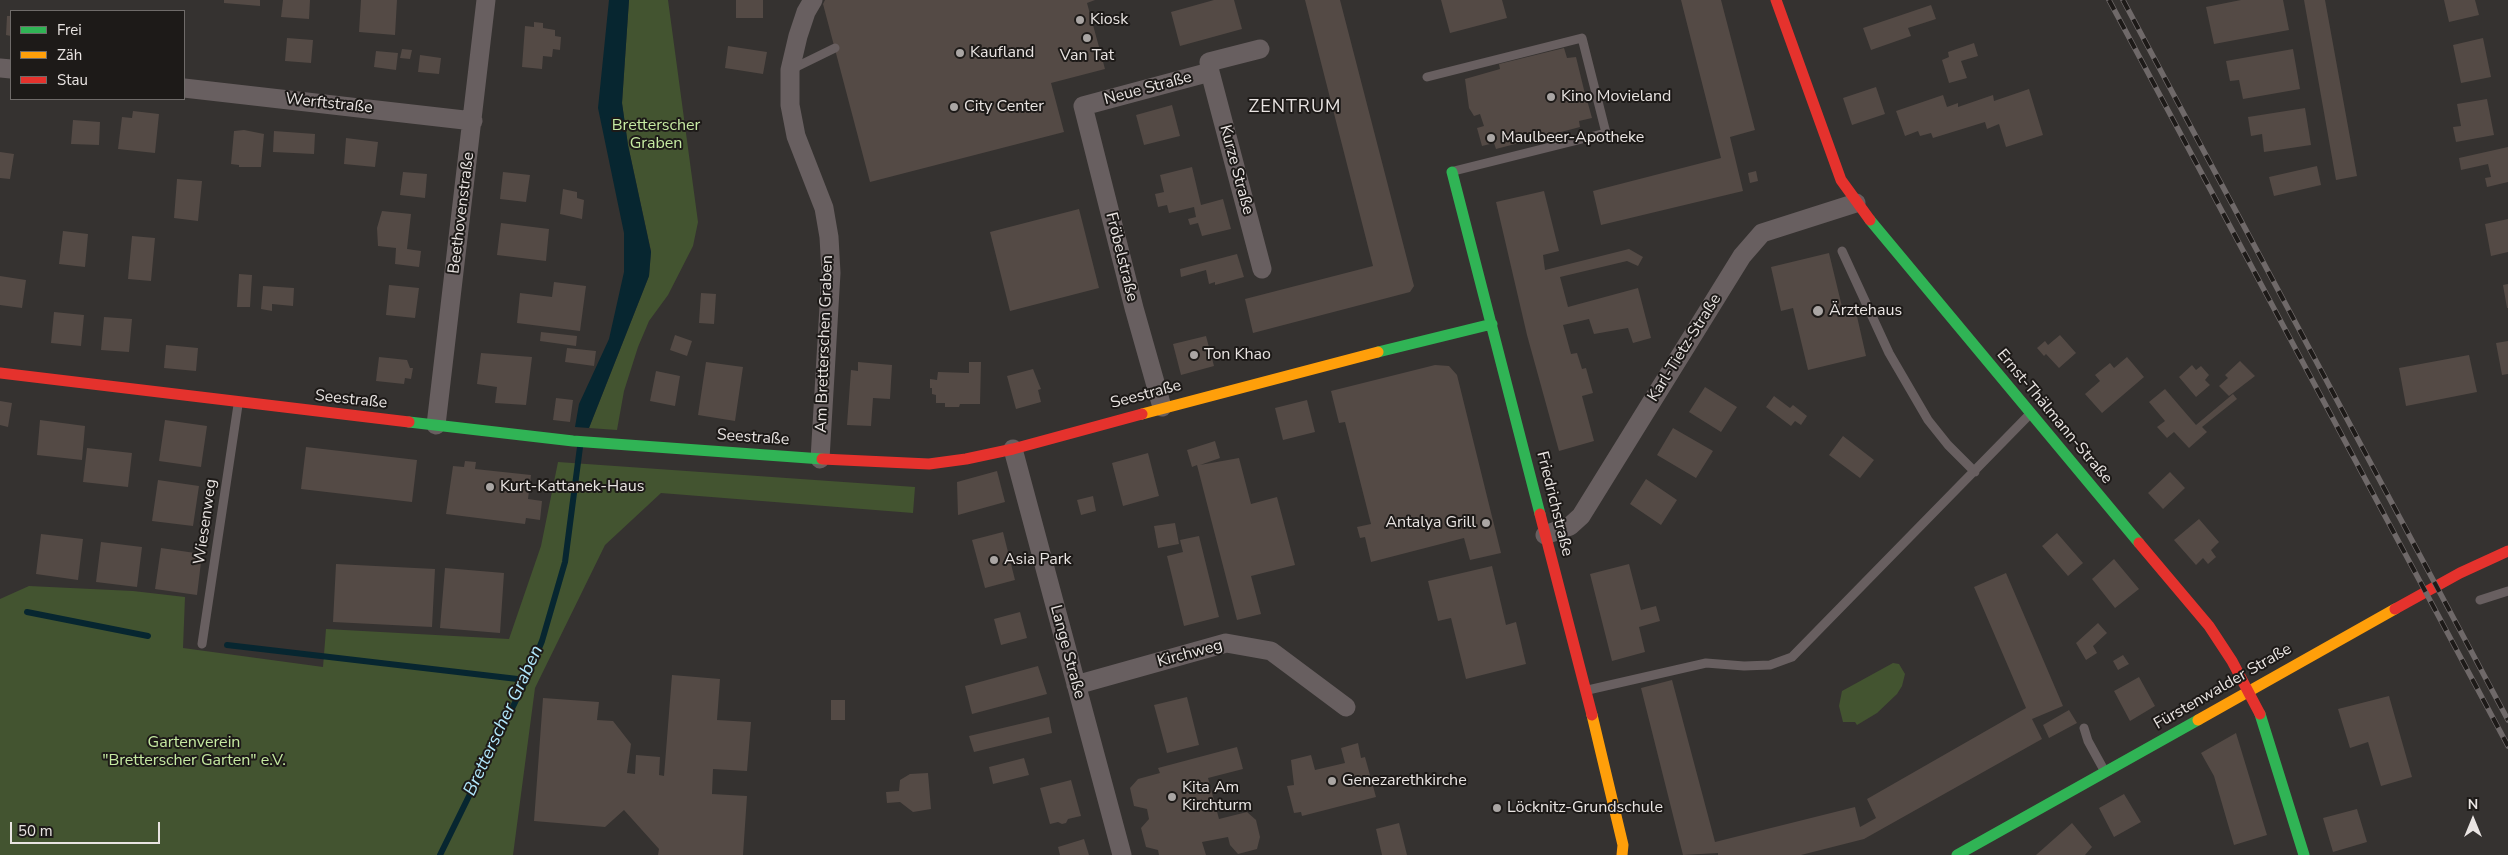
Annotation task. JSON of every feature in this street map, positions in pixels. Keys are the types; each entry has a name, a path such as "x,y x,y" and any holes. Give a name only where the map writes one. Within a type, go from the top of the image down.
{"street":[{"name":"Beethovenstraße","path":"436,425 486,0"},
{"name":"Am Bretterschen Graben","path":"813,0 800,28 790,70 790,105 796,136 824,208 829,238 831,273 820,459"},
{"name":"Ernst-Thälmann-Straße","path":"1776,0 1824,138 1841,180 1856,203 2030,414 2209,626 2248,691 2265,726 2304,855"},
{"name":"Neue Straße","path":"1083,106 1210,72 1208,62 1260,48"},
{"name":"Kurze Straße","path":"1210,72 1262,269"},
{"name":"Werftstraße","path":"185,88 473,120"},
{"name":"Fröbelstraße","path":"1083,106 1134,308 1162,407"},
{"name":"Friedrichstraße","path":"1452,172 1586,691 1623,850 1631,855"},
{"name":"Karl-Tietz-Straße","path":"1545,535 1570,526 1581,516 1742,256 1762,233 1856,203"},
{"name":"Seestraße","path":"0,373 238,403 572,441 820,459 929,464 966,459 1013,448 1162,407 1492,324"},
{"name":"Lange Straße","path":"1013,448 1122,855"},
{"name":"Fürstenwalder Straße","path":"1957,855 2460,573 2508,552"},
{"name":"Kirchweg","path":"1076,685 1226,642 1271,651 1346,707"}],"lane":[{"path":"1427,77 1582,38 1606,133 1452,172"},
{"path":"790,70 834,48"},
{"path":"1842,251 1889,353 1928,420 1975,472"},
{"name":"Wiesenweg","path":"202,644 238,403"},
{"path":"1586,691 1706,663 1744,666 1770,665 1792,657 2030,414"},
{"path":"2480,600 2508,591"},
{"path":"2084,728 2088,741 2105,772"}],"green space":[{"name":"Bretterscher Graben","path":"629,0 668,0 698,222 693,246 668,295 649,321 638,347 624,391 617,430 589,428 649,276 651,251 628,145 622,103"},
{"name":"Gartenverein \"Bretterscher Garten\" e.V.","path":"558,462 915,487 913,513 661,493 605,545 535,688 513,855 0,855 0,599 29,586 133,591 185,597 183,648 323,667 326,629 509,639 541,546"},
{"path":"1893,663 1899,664 1905,674 1902,686 1897,694 1877,713 1857,725 1855,722 1843,722 1839,706 1842,691"}],"water":[{"path":"609,0 629,0 622,103 628,145 651,252 649,276 589,428 575,427 579,404 609,339 624,272 624,233 598,108"}],"building":[{"path":"224,0 260,0 260,6 224,3"},
{"path":"283,0 310,0 309,19 281,17"},
{"path":"361,0 397,0 395,35 359,32"},
{"path":"736,0 763,0 763,18 736,18"},
{"name":"City Center","path":"825,0 1095,0 1087,3 1105,69 1051,83 1064,132 870,182 823,4"},
{"path":"1214,0 1234,0 1242,29 1180,46 1171,12"},
{"path":"1305,0 1340,0 1414,286 1410,292 1253,333 1245,299 1373,266"},
{"path":"1441,0 1502,0 1507,18 1450,33"},
{"path":"1681,0 1721,0 1755,130 1730,137 1743,191 1601,225 1593,191 1721,158"},
{"path":"2241,0 2283,0 2289,30 2214,44 2206,7"},
{"path":"2304,0 2325,0 2357,176 2336,180"},
{"path":"2444,0 2475,0 2479,15 2449,22"},
{"path":"1931,5 1936,19 1908,28 1911,36 1871,50 1863,28"},
{"path":"7,16 10,16 10,36 6,35"},
{"path":"534,22 543,23 543,28 555,30 555,36 561,37 560,50 553,49 552,57 543,56 542,69 522,67 525,26 534,27"},
{"path":"287,38 313,40 311,63 285,61"},
{"path":"2483,38 2491,77 2461,83 2453,45"},
{"path":"1974,43 1978,56 1961,61 1967,78 1949,83 1942,60 1949,57 1948,52"},
{"path":"728,46 767,52 763,74 725,68"},
{"path":"1564,48 1567,58 1576,57 1585,94 1576,96 1578,102 1587,100 1592,118 1579,121 1580,127 1496,149 1494,143 1482,146 1477,128 1484,126 1480,114 1474,116 1469,108 1465,79 1500,69 1499,64"},
{"path":"402,49 412,50 410,59 400,58"},
{"path":"2293,49 2300,89 2243,99 2239,80 2230,81 2226,61"},
{"path":"376,51 398,53 396,70 374,67"},
{"path":"420,55 441,58 439,74 418,72"},
{"path":"1876,87 1885,114 1852,125 1843,98"},
{"path":"2029,89 2043,135 2006,147 1999,124 1987,129 1985,122 1933,138 1931,133 1920,136 1918,131 1905,136 1896,111 1943,95 1947,107 1958,103 1958,107 1993,95 1994,101"},
{"path":"2487,99 2494,135 2456,142 2453,127 2461,126 2457,104"},
{"path":"1172,105 1180,136 1144,145 1136,115"},
{"path":"2305,108 2311,145 2264,152 2262,134 2251,136 2248,117"},
{"path":"133,111 159,114 155,153 118,149 122,117 132,118"},
{"path":"73,120 100,122 99,145 71,144"},
{"path":"244,130 264,134 261,167 239,167 239,165 231,164 234,131"},
{"path":"274,131 315,134 314,154 273,152"},
{"path":"346,138 378,142 375,167 344,164"},
{"path":"2508,147 2508,182 2487,187 2485,178 2491,177 2488,164 2461,170 2459,158"},
{"path":"0,152 14,154 10,179 0,178"},
{"path":"2317,166 2321,185 2274,196 2269,177"},
{"path":"1192,167 1201,205 1223,199 1231,229 1202,236 1198,223 1190,225 1188,219 1196,217 1194,207 1169,213 1167,205 1158,207 1155,194 1164,192 1160,175"},
{"path":"1756,171 1758,181 1750,183 1748,173"},
{"path":"403,172 427,174 425,198 400,195"},
{"path":"503,172 530,175 526,202 500,199"},
{"path":"177,179 202,181 198,221 174,218"},
{"path":"563,189 577,192 577,198 584,200 582,219 560,214"},
{"path":"1544,191 1559,251 1543,255 1545,270 1629,249 1643,257 1638,266 1627,261 1560,277 1568,307 1638,288 1651,338 1633,343 1628,328 1594,334 1589,319 1563,325 1571,354 1577,353 1582,369 1586,368 1593,393 1582,396 1594,441 1559,451 1527,335 1496,202"},
{"path":"1079,209 1099,288 1010,311 990,232"},
{"path":"382,211 411,214 407,249 421,251 419,267 395,264 396,248 378,246 377,228"},
{"path":"2508,219 2508,252 2491,256 2485,224"},
{"path":"501,223 549,229 546,261 497,255"},
{"path":"63,231 88,234 85,267 59,264"},
{"path":"132,236 155,238 151,281 128,279"},
{"name":"Ärztehaus","path":"1829,253 1844,315 1856,312 1866,356 1808,370 1793,308 1781,311 1771,267"},
{"path":"1237,254 1244,277 1215,285 1215,282 1209,284 1206,270 1181,277 1180,269"},
{"path":"239,274 252,275 250,307 237,307"},
{"path":"0,276 26,280 22,308 0,305"},
{"path":"554,282 586,286 580,331 517,323 520,293 552,297"},
{"path":"2508,284 2508,308 2507,308 2503,285"},
{"path":"389,285 419,288 415,318 386,315"},
{"path":"263,286 294,288 293,306 272,304 272,311 261,309"},
{"path":"701,293 716,294 714,324 699,323"},
{"path":"54,312 84,315 81,346 51,343"},
{"path":"104,317 132,319 129,352 101,350"},
{"path":"541,332 577,336 576,346 540,341"},
{"path":"675,335 692,341 687,356 670,350"},
{"path":"2060,335 2076,353 2059,368 2046,354 2044,356 2037,348 2045,341 2048,345"},
{"name":"Ton Khao","path":"1206,336 1214,366 1181,375 1173,344"},
{"path":"2508,341 2508,374 2502,375 2496,343"},
{"path":"166,345 198,348 196,371 164,368"},
{"path":"567,348 596,351 594,366 565,362"},
{"path":"481,353 532,357 526,405 495,403 497,387 477,384"},
{"path":"2469,355 2477,392 2406,406 2399,368"},
{"path":"379,357 407,360 410,368 413,368 411,379 405,378 404,384 376,381"},
{"path":"2127,357 2144,377 2102,413 2085,394 2100,381 2095,375 2110,363 2114,368"},
{"path":"2240,361 2255,376 2229,396 2219,386 2228,378 2225,375"},
{"path":"706,362 743,367 735,421 698,415"},
{"path":"858,362 892,365 890,399 873,398 871,426 847,425 851,370 858,371"},
{"path":"969,362 981,362 980,404 960,404 959,407 945,407 945,403 936,403 936,395 932,394 932,388 930,388 930,379 937,380 938,372 969,373"},
{"path":"1435,365 1449,366 1457,375 1501,553 1470,560 1464,538 1371,562 1365,537 1360,538 1357,527 1371,524 1345,422 1339,423 1331,391"},
{"path":"2192,365 2196,370 2201,366 2209,375 2205,380 2210,385 2196,397 2179,377"},
{"path":"1033,369 1041,389 1038,390 1041,402 1016,409 1007,376"},
{"path":"656,371 680,376 675,406 650,401"},
{"path":"1705,387 1737,407 1721,432 1689,412"},
{"path":"2165,389 2196,425 2233,394 2237,399 2202,427 2207,432 2189,448 2174,432 2167,438 2157,427 2165,421 2149,402"},
{"path":"1774,396 1790,408 1793,405 1807,416 1801,425 1795,421 1791,426 1766,407"},
{"path":"556,398 573,400 570,422 553,420"},
{"path":"1307,400 1315,432 1283,440 1275,408"},
{"path":"0,401 12,403 8,427 0,425"},
{"path":"40,420 85,426 82,460 37,455"},
{"path":"165,420 207,426 201,467 159,461"},
{"path":"1673,428 1713,451 1696,478 1657,455"},
{"path":"1843,436 1874,460 1860,478 1829,455"},
{"path":"1215,441 1220,458 1200,465 1239,458 1251,504 1277,497 1295,565 1251,576 1261,614 1237,620 1197,465 1192,467 1187,450"},
{"path":"306,447 417,460 412,502 301,489"},
{"path":"87,448 132,453 128,487 83,482"},
{"path":"1148,453 1159,496 1123,506 1112,463"},
{"name":"Kurt-Kattanek-Haus","path":"465,461 476,462 475,469 531,475 528,499 542,501 540,520 526,518 525,524 446,514 453,466 464,467"},
{"path":"997,471 1005,502 958,515 957,482"},
{"path":"2170,472 2185,488 2163,509 2148,493"},
{"path":"1646,479 1677,500 1661,525 1630,504"},
{"path":"158,480 199,486 193,526 152,521"},
{"path":"1093,496 1096,511 1081,515 1077,500"},
{"path":"2199,519 2219,542 2211,550 2216,557 2208,564 2203,558 2196,565 2174,540"},
{"path":"1175,523 1179,544 1158,548 1154,526"},
{"name":"Asia Park","path":"1003,532 1015,580 985,588 972,540"},
{"path":"2057,533 2083,563 2068,576 2042,546"},
{"path":"41,534 83,539 78,580 36,574"},
{"path":"1199,536 1219,617 1184,626 1167,556 1183,552 1180,540"},
{"path":"101,542 142,547 137,587 96,582"},
{"path":"161,548 202,554 197,595 155,589"},
{"path":"2114,559 2139,589 2115,608 2092,579"},
{"path":"336,564 435,569 432,627 333,622"},
{"path":"1629,564 1641,610 1656,606 1660,621 1639,627 1645,652 1612,661 1590,574"},
{"path":"1492,566 1506,625 1516,622 1526,664 1466,679 1451,618 1438,621 1428,581"},
{"path":"445,568 504,573 500,633 440,628"},
{"path":"2006,573 2063,706 2032,719 2042,739 1864,839 1801,855 1718,855 1718,853 1683,855 1641,688 1672,680 1715,842 1855,807 1860,827 1876,818 1867,799 2026,708 1974,587"},
{"path":"1020,612 1027,638 1001,645 994,619"},
{"path":"2098,623 2107,633 2093,646 2097,653 2086,660 2076,643"},
{"path":"2123,655 2129,664 2118,670 2113,661"},
{"path":"1038,666 1047,694 972,714 965,686"},
{"path":"672,675 720,679 717,720 751,722 747,771 713,769 712,794 747,796 743,855 658,855 659,849 624,810 605,827 534,821 543,698 599,702 597,720 613,721 631,744 627,773 635,774 636,755 660,757 659,775 664,776"},
{"path":"2139,677 2155,706 2130,721 2114,691"},
{"path":"2389,696 2412,777 2381,786 2368,742 2350,748 2338,709"},
{"path":"1187,697 1199,745 1167,753 1154,705"},
{"path":"831,700 845,700 845,720 831,720"},
{"path":"2069,710 2077,723 2049,738 2043,725"},
{"path":"1049,717 1052,733 974,752 969,736"},
{"path":"2236,733 2267,835 2234,845 2214,776 2201,753"},
{"name":"Genezarethkirche","path":"1358,743 1361,758 1365,757 1376,797 1302,816 1301,812 1294,813 1287,786 1294,785 1291,760 1311,755 1315,770 1345,763 1341,748"},
{"name":"Kita Am Kirchturm","path":"1237,747 1243,769 1208,778 1219,819 1247,812 1256,820 1260,837 1257,849 1238,854 1230,845 1228,837 1202,842 1206,855 1159,855 1158,850 1146,847 1141,828 1149,819 1147,809 1134,806 1130,788 1138,779 1160,773 1158,768"},
{"path":"1024,758 1029,775 993,784 989,767"},
{"path":"928,773 931,809 913,812 900,802 887,803 886,792 899,791 900,780 910,774"},
{"path":"1071,780 1081,816 1068,819 1066,823 1050,824 1040,788"},
{"path":"2124,794 2141,822 2114,837 2099,808"},
{"path":"2357,809 2367,842 2333,852 2323,818"},
{"path":"1399,823 1407,855 1382,855 1376,829"},
{"path":"2072,823 2092,847 2085,855 2036,855"},
{"path":"1084,839 1089,855 1060,855 1058,847"}],"waterway":[{"name":"Bretterscher Graben","path":"440,855 526,680 542,641 565,562 580,447"},
{"path":"27,612 148,636"},
{"path":"227,645 526,680"}],"railway":[{"path":"2109,0 2508,746"},
{"path":"2123,0 2508,720"}],"traffic: fast":[{"path":"1452,172 1540,514"},
{"path":"1870,220 2139,543"},
{"path":"1378,352 1492,324"},
{"path":"409,422 573,441 822,459"},
{"path":"2260,714 2304,855"},
{"path":"1957,855 2198,720"}],"traffic: slow":[{"path":"1142,414 1378,352"},
{"path":"2198,720 2395,609"},
{"path":"1592,715 1623,845 1622,855"}],"traffic: jam":[{"path":"1776,0 1841,180 1870,220"},
{"path":"0,373 409,422"},
{"path":"822,459 929,464 966,459 1013,449 1142,414"},
{"path":"1540,514 1592,715"},
{"path":"2139,543 2209,626 2232,661 2260,714"},
{"path":"2395,609 2460,573 2508,551"}],"place":[{"name":"Kiosk","path":"1080,20"},
{"name":"Van Tat","path":"1087,38"},
{"name":"Kaufland","path":"960,53"},
{"name":"Kino Movieland","path":"1551,97"},
{"name":"City Center","path":"954,107"},
{"name":"Maulbeer-Apotheke","path":"1491,138"},
{"name":"Ärztehaus","path":"1818,311"},
{"name":"Ton Khao","path":"1194,355"},
{"name":"Kurt-Kattanek-Haus","path":"490,487"},
{"name":"Antalya Grill","path":"1486,523"},
{"name":"Asia Park","path":"994,560"},
{"name":"Genezarethkirche","path":"1332,781"},
{"name":"Kita Am Kirchturm","path":"1172,797"},
{"name":"Löcknitz-Grundschule","path":"1497,808"}],"district":[{"name":"ZENTRUM","path":"1295,108"}]}
